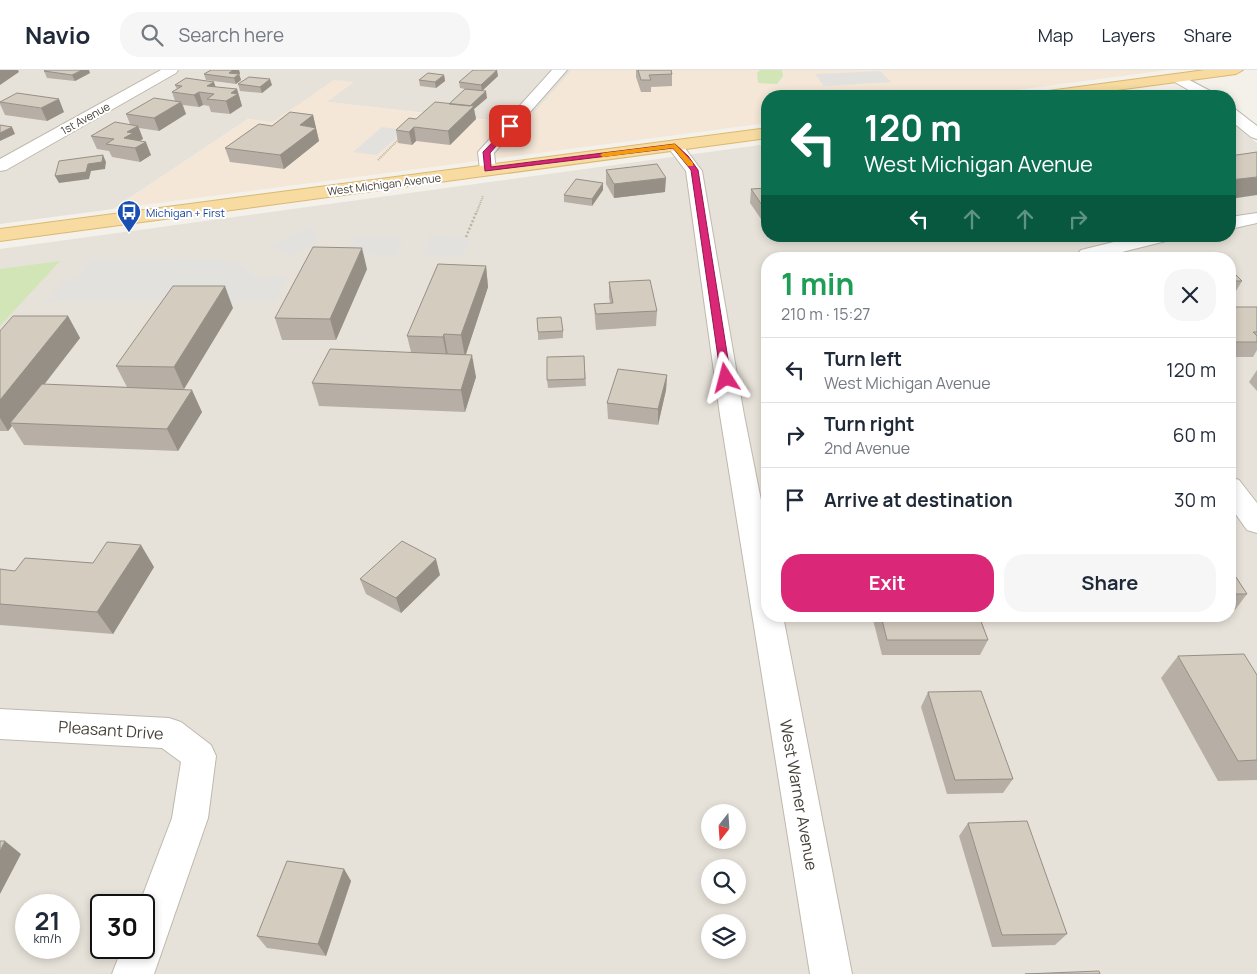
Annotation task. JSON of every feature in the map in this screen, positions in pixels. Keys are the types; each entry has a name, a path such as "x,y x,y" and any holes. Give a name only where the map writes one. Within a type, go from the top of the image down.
{"main road":[{"path":"1087,90 1236,70"},
{"name":"West Michigan Avenue","path":"0,235 761,134"}],"street":[{"name":"1st Avenue","path":"0,166 171,70"},
{"path":"488,170 486,152 560,70"},
{"path":"1178,78 1199,90"},
{"path":"1236,117 1257,134"},
{"name":"West Warner Avenue","path":"675,146 694,170 732,416 761,577"},
{"path":"1236,222 1257,218"},
{"path":"1101,252 1140,242"},
{"path":"1236,494 1257,523"},
{"name":"West Warner Avenue","path":"769,622 831,974"},
{"name":"Pleasant Drive","path":"0,724 169,733 199,756 190,818 155,913"},
{"name":"Pleasant Drive","path":"133,974 138,959"}],"path":[{"path":"376,161 402,137"},
{"path":"466,237 484,194"}],"shaded area":[{"path":"0,70 572,70 525,124 327,102 334,80 273,123 248,119 113,209 0,224"},
{"path":"572,70 1168,70 1016,90 761,90 761,124 113,209 248,119 273,122 334,80 354,82 327,102 524,124"},
{"path":"880,71 891,82 824,86 815,74"},
{"path":"382,127 406,130 377,155 353,152"},
{"path":"1236,127 1257,143 1257,974 0,974 0,249 761,145 761,242 1236,242"},
{"path":"312,226 319,242 289,256 269,245"},
{"path":"356,236 404,237 397,255 347,254"},
{"path":"429,236 471,237 464,255 423,255"},
{"path":"91,259 236,260 255,277 288,277 275,302 46,302 67,278 76,278"}],"green space":[{"path":"760,70 782,70 783,76 777,84 758,83 757,73"},
{"path":"60,261 0,326 0,269"}],"building":[{"path":"82,70 72,75 44,71"},
{"path":"211,70 233,70 229,73 239,74 234,78 204,74"},
{"path":"473,70 497,70 481,85 459,82"},
{"path":"638,70 671,70 672,74 649,75 651,80 641,80"},
{"path":"428,73 444,75 435,82 419,80"},
{"path":"249,77 270,79 260,87 238,84"},
{"path":"186,78 214,82 207,86 237,89 231,93 238,94 226,101 207,99 214,94 199,92 194,95 172,92 182,86 175,85"},
{"path":"465,89 486,91 470,106 449,104"},
{"path":"17,93 59,99 41,108 0,102"},
{"path":"154,98 181,102 154,118 126,114"},
{"path":"435,102 474,106 448,131 414,127 409,132 396,130 409,118 416,119"},
{"path":"290,112 313,115 300,125 316,128 280,155 225,148 259,124 272,126"},
{"path":"115,122 138,126 127,132 133,133 124,138 146,142 135,148 106,144 114,139 91,136"},
{"path":"0,125 12,127 0,133"},
{"path":"1257,152 1257,177 1236,179 1236,155"},
{"path":"103,155 102,162 88,164 86,172 55,176 59,161"},
{"path":"657,164 666,178 614,184 606,170"},
{"path":"576,179 603,183 592,199 564,195"},
{"path":"761,188 761,204 751,189"},
{"path":"313,247 362,248 330,319 275,318"},
{"path":"438,264 486,266 461,335 444,334 443,337 407,336"},
{"path":"1236,275 1242,281 1236,281"},
{"path":"650,280 657,311 596,314 594,304 613,303 609,282"},
{"path":"173,286 225,286 174,367 116,366"},
{"path":"1236,307 1257,307 1257,332 1253,332 1257,336 1257,342 1236,342"},
{"path":"13,316 68,316 0,400 0,331"},
{"path":"561,317 563,331 538,332 537,318"},
{"path":"330,349 472,355 461,390 312,383"},
{"path":"584,356 585,379 547,380 547,357"},
{"path":"618,369 667,375 658,409 607,403"},
{"path":"42,384 192,390 167,429 10,423"},
{"path":"402,541 436,559 396,598 360,579"},
{"path":"107,542 141,545 97,612 0,604 0,569 15,571 25,558 93,563"},
{"path":"1236,577 1247,594 1236,594"},
{"path":"882,622 981,622 988,640 887,640"},
{"path":"1244,654 1257,675 1257,760 1238,761 1178,656"},
{"path":"981,691 1013,779 955,780 928,692"},
{"path":"1027,821 1067,934 1002,935 968,823"},
{"path":"0,841 5,841 0,851"},
{"path":"287,861 344,869 318,944 257,936"},
{"path":"1099,971 1100,974 1025,974"}],"slow traffic":[{"path":"603,155 675,146 690,164"}],"place":[{"name":"Michigan + First","path":"129,233"}],"route":[{"path":"510,126 486,152 488,170 675,146 686,158 694,170 726,378"}]}
